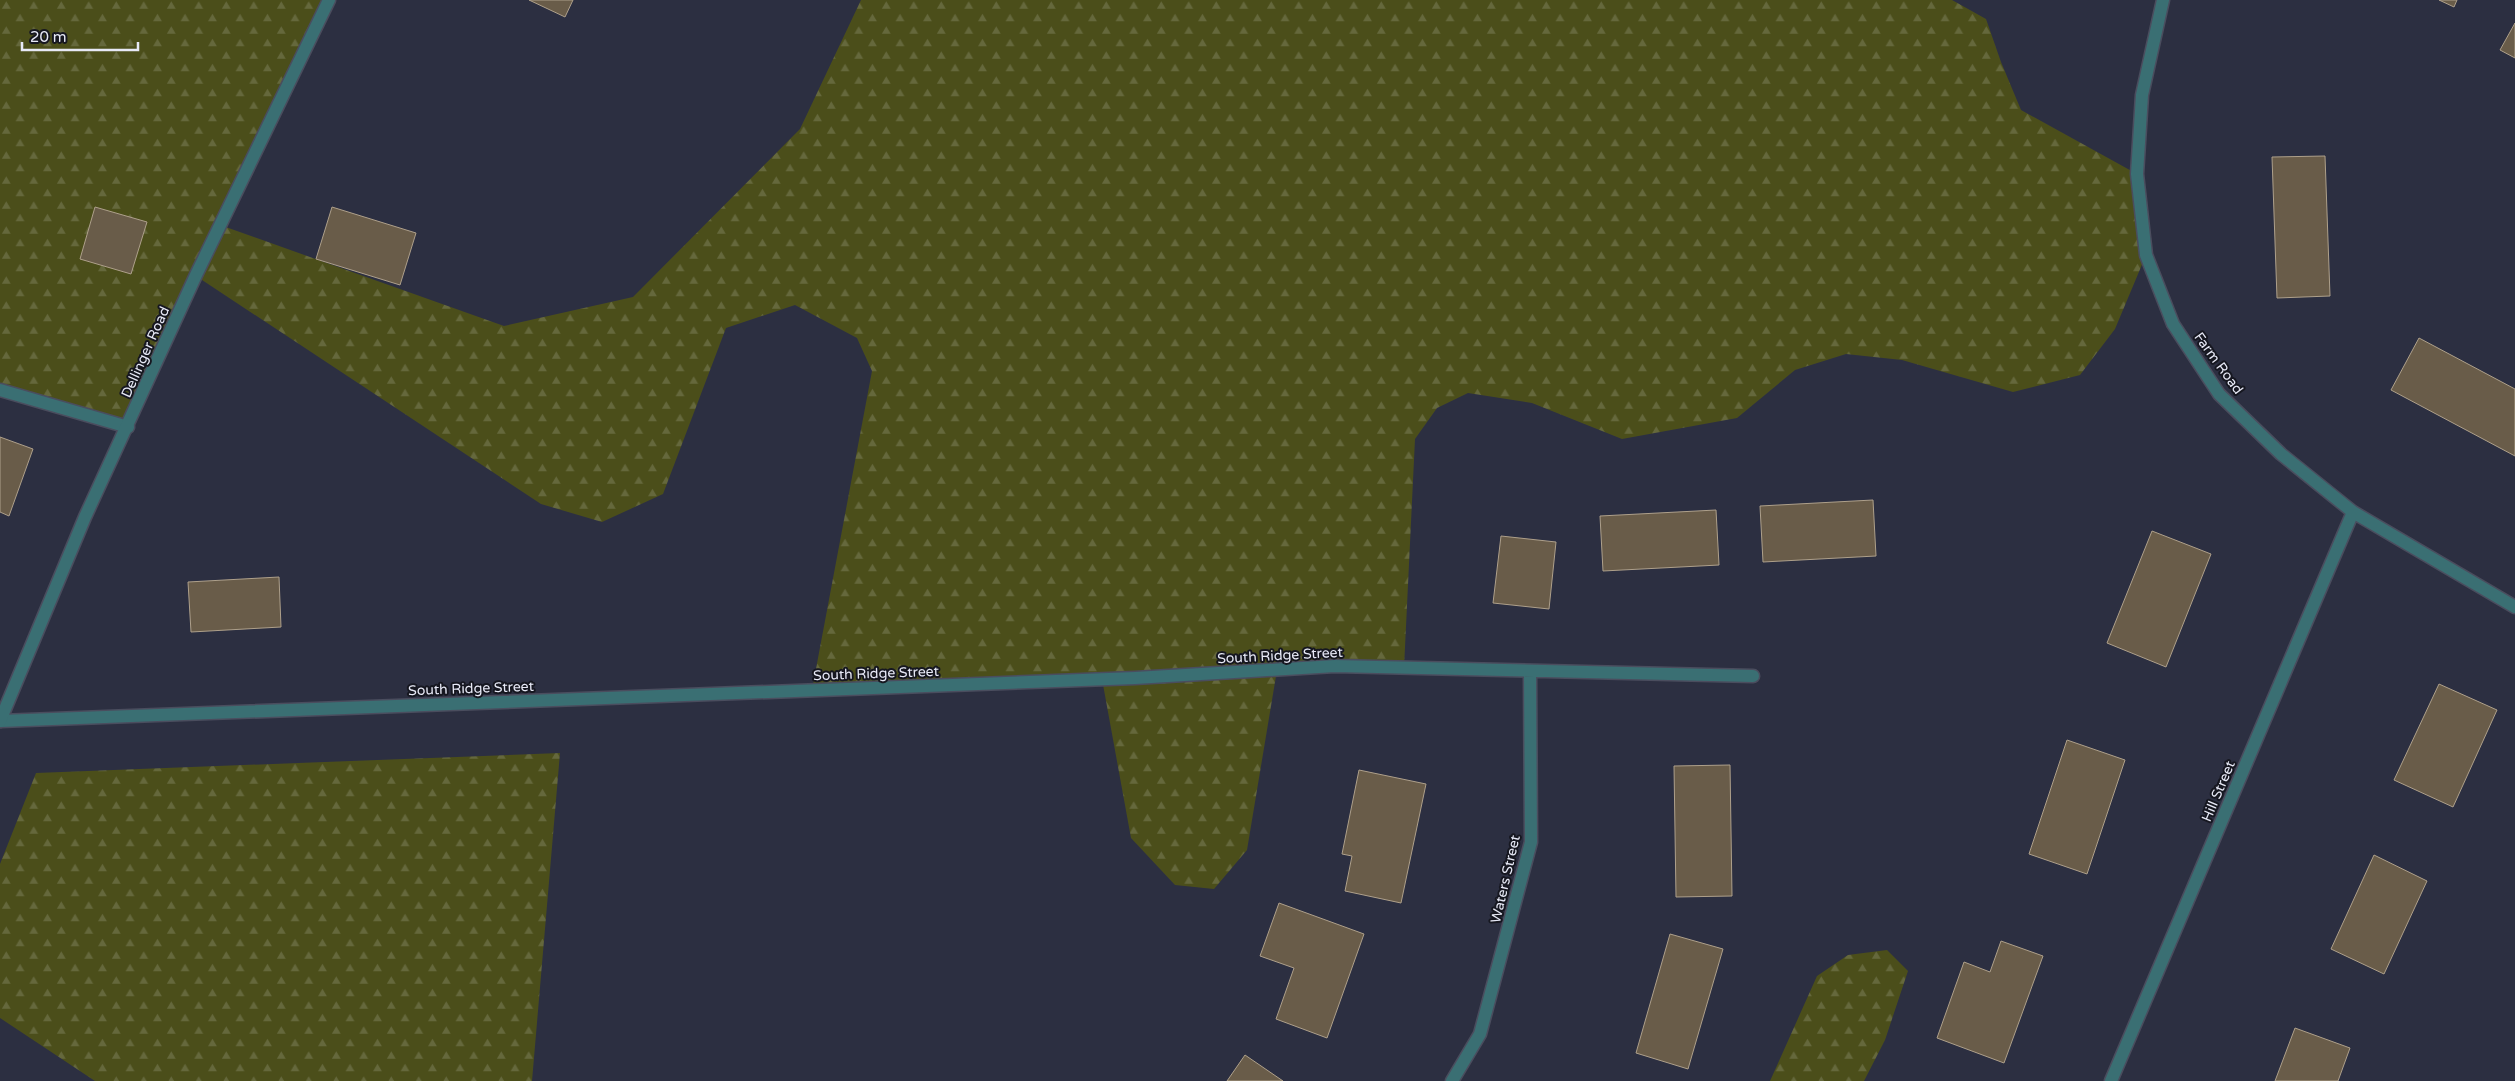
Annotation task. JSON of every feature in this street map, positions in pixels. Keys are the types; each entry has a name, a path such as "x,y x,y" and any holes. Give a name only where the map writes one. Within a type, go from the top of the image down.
{"street":[{"name":"Dellinger Road","path":"0,721 85,516 128,427 200,267 329,0"},
{"name":"Farm Road","path":"2163,0 2142,95 2137,174 2146,255 2173,324 2219,394 2281,454 2353,512 2515,607"},
{"path":"0,390 128,427"},
{"name":"Hill Street","path":"2111,1081 2353,512"},
{"name":"South Ridge Street","path":"0,721 1127,678 1335,666 1753,676"},
{"name":"Waters Street","path":"1452,1081 1480,1034 1531,842 1530,671"}],"green space":[{"path":"0,0 329,0 220,225 504,326 633,297 800,129 861,0 1952,0 1986,19 2021,110 2137,174 2146,255 2115,329 2080,375 2013,392 1902,360 1846,354 1795,370 1737,418 1622,439 1532,403 1468,393 1437,408 1415,439 1404,668 1277,670 1247,850 1214,889 1175,885 1131,838 1102,679 812,690 872,371 857,338 795,305 726,328 663,494 602,522 541,504 196,276 128,427 0,390"},
{"path":"560,753 532,1081 95,1081 0,1018 0,864 36,773"},
{"path":"1887,950 1908,971 1885,1040 1864,1081 1770,1081 1817,976 1848,955"}],"building":[{"path":"529,0 573,0 565,17"},
{"path":"2439,0 2457,0 2454,7"},
{"path":"2515,23 2515,58 2500,50"},
{"path":"2325,156 2330,296 2277,298 2272,157"},
{"path":"95,207 147,222 131,274 80,259"},
{"path":"332,207 416,233 400,285 316,259"},
{"path":"2419,338 2515,389 2515,456 2391,390"},
{"path":"0,437 33,449 9,516 0,512"},
{"path":"1873,500 1876,556 1763,562 1760,506"},
{"path":"1716,510 1719,565 1603,571 1600,516"},
{"path":"2152,531 2211,554 2166,667 2107,643"},
{"path":"1501,536 1556,542 1549,609 1493,603"},
{"path":"279,577 281,627 191,632 188,582"},
{"path":"2439,684 2497,710 2453,807 2394,780"},
{"path":"2067,740 2125,760 2087,874 2029,854"},
{"path":"1730,765 1732,896 1676,897 1674,766"},
{"path":"1359,770 1426,784 1401,903 1345,891 1352,856 1342,854"},
{"path":"2374,855 2427,881 2384,974 2331,949"},
{"path":"1279,903 1364,934 1327,1038 1276,1019 1294,968 1260,956"},
{"path":"1670,934 1723,949 1688,1069 1636,1053"},
{"path":"2001,941 2043,956 2004,1063 1937,1038 1964,962 1990,972"},
{"path":"2295,1028 2350,1048 2338,1081 2275,1081"},
{"path":"1245,1055 1283,1081 1227,1081"}]}
